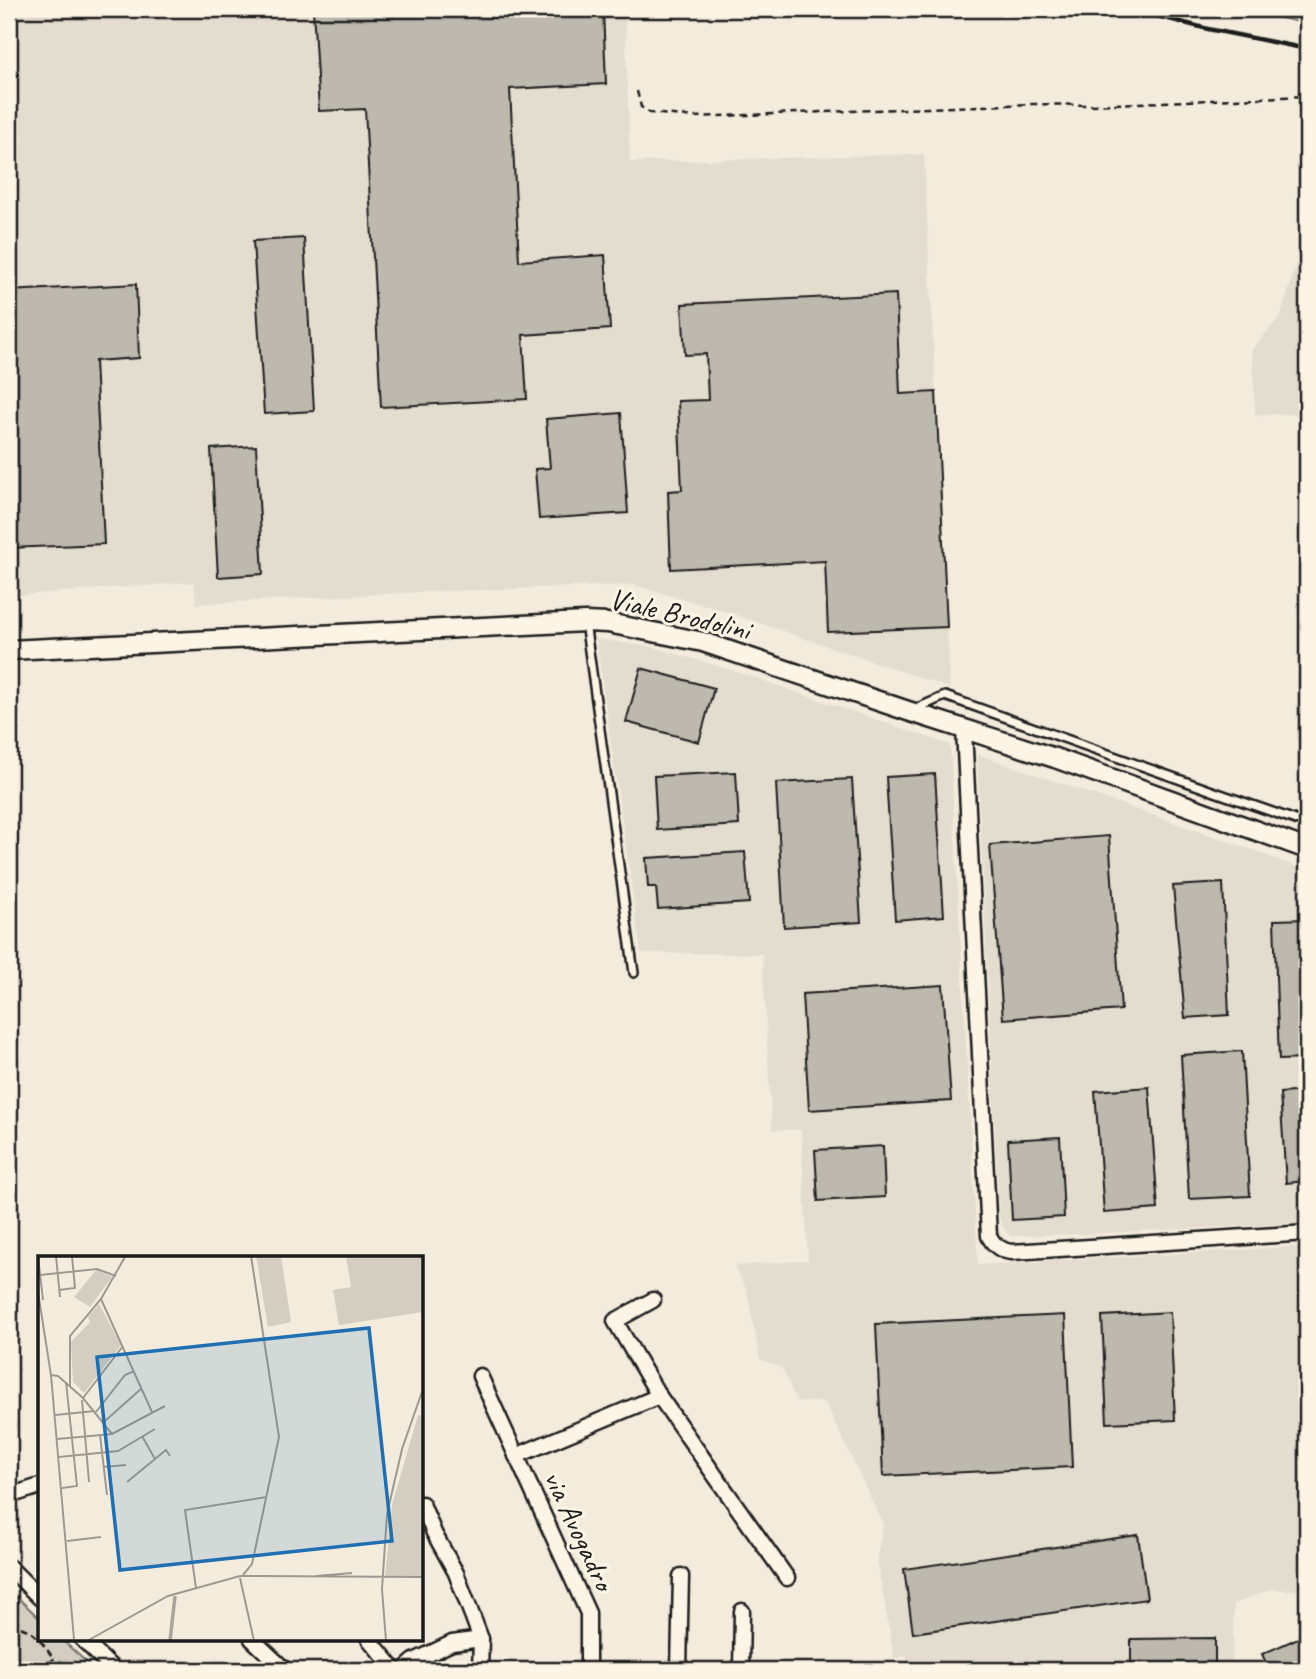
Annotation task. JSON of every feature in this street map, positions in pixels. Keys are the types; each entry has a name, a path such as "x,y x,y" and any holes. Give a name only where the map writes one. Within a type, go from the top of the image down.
{"street":[{"name":"Viale Brodolini","path":"9,650 585,621 608,623 703,642 1055,758 1307,849"},
{"path":"964,729 989,1236 992,1243 1012,1252 1307,1233"},
{"path":"653,1300 615,1321 659,1396 787,1578"},
{"name":"via Avogadro","path":"480,1376 588,1613 588,1670"},
{"name":"via Avogadro","path":"516,1455 659,1396"},
{"path":"9,1496 38,1487"},
{"path":"424,1509 456,1573 481,1639 480,1670"},
{"path":"9,1567 38,1596"},
{"path":"679,1670 681,1576"},
{"path":"741,1670 743,1611"},
{"path":"404,1670 414,1661 452,1643 481,1639"},
{"path":"83,1640 114,1670"},
{"path":"253,1640 285,1670"},
{"path":"370,1640 395,1670"}],"lane":[{"path":"585,621 634,972"},
{"path":"908,711 945,696 1307,824"}],"path":[{"path":"637,91 641,107 650,113 695,117 1307,96"},
{"path":"9,1624 22,1627 38,1638"},
{"path":"40,1640 54,1659 74,1670"},
{"path":"39,1670 54,1659"}],"shaded area":[{"path":"9,9 625,9 630,162 924,154 950,688 718,609 633,585 418,592 196,604 194,582 9,596"},
{"path":"1243,9 1307,9 1307,24"},
{"path":"1307,244 1307,414 1255,415 1252,349 1281,316 1300,250"},
{"path":"596,639 653,647 747,675 950,745 978,1265 1307,1246 1307,1591 1271,1589 1234,1604 1232,1670 907,1670 907,1656 894,1658 877,1558 883,1524 825,1402 797,1402 782,1368 760,1359 747,1291 734,1266 808,1260 801,1130 772,1130 762,954 641,953"},
{"path":"977,754 1307,871 1307,1223 1010,1236 1002,1226 999,1217"},
{"path":"9,1589 38,1617 38,1640 62,1640 95,1670 9,1670"}],"building":[{"path":"313,9 603,9 606,84 510,89 519,261 605,255 610,329 523,335 527,399 381,407 365,109 319,111"},
{"path":"304,238 314,411 264,414 253,241"},
{"path":"136,284 139,358 95,361 104,544 9,548 9,291"},
{"path":"896,294 900,394 936,392 947,627 828,632 825,561 671,569 668,491 682,490 678,401 708,400 706,354 685,355 682,304"},
{"path":"621,413 628,513 539,519 535,469 550,468 546,419"},
{"path":"256,446 263,574 218,577 211,449"},
{"path":"641,668 714,688 699,742 626,722"},
{"path":"736,772 739,825 657,830 654,776"},
{"path":"935,774 944,916 895,920 886,777"},
{"path":"852,779 861,922 784,927 776,783"},
{"path":"1109,836 1121,1010 1003,1019 990,845"},
{"path":"745,852 749,903 658,909 656,887 648,887 646,858"},
{"path":"1223,883 1229,1015 1185,1018 1173,886"},
{"path":"1307,919 1307,1059 1279,1060 1274,920"},
{"path":"943,985 951,1101 809,1110 802,994"},
{"path":"1242,1051 1250,1196 1189,1199 1181,1055"},
{"path":"1149,1087 1158,1209 1104,1213 1095,1091"},
{"path":"1307,1091 1307,1181 1286,1183 1280,1093"},
{"path":"1060,1137 1064,1217 1012,1220 1008,1140"},
{"path":"883,1146 885,1197 818,1201 815,1150"},
{"path":"1170,1312 1175,1420 1107,1423 1102,1316"},
{"path":"1065,1315 1072,1467 883,1476 876,1324"},
{"path":"1138,1535 1147,1599 913,1633 904,1569"},
{"path":"1307,1634 1307,1670 1269,1670 1262,1654"},
{"path":"1215,1638 1215,1670 1131,1670 1131,1639"}],"railway":[{"path":"1130,9 1208,29 1307,49"}]}
